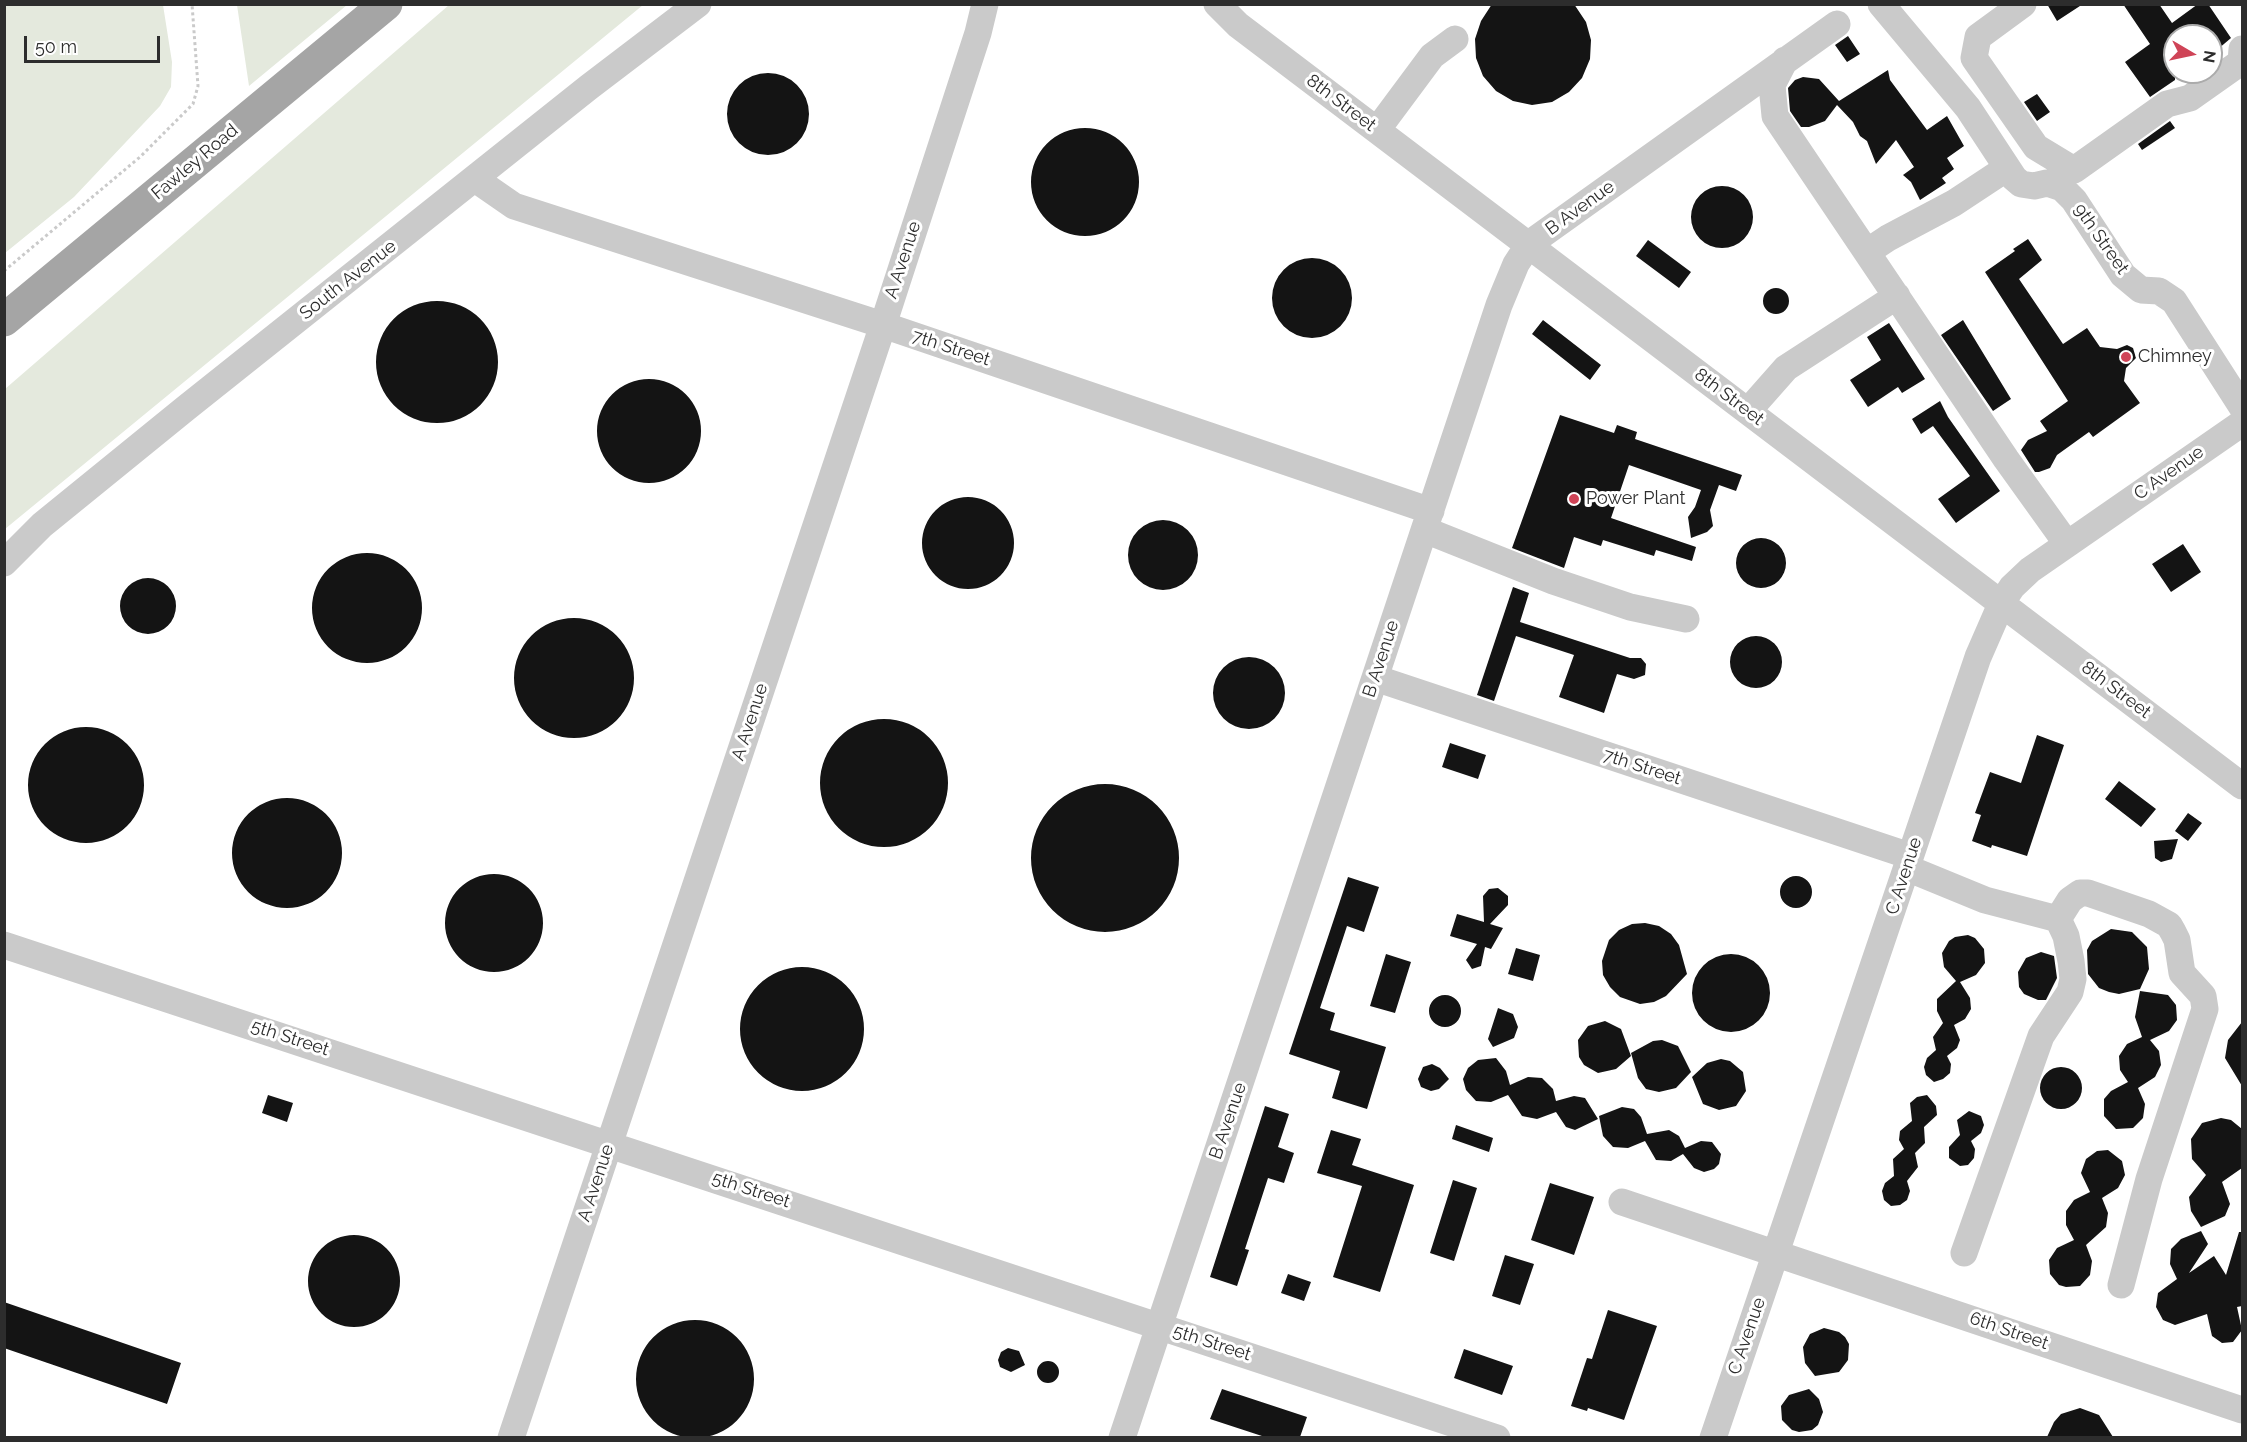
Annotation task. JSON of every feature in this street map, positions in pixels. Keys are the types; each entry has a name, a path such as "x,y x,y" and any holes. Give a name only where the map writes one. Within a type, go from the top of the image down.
{"main road":[{"name":"Fawley Road","path":"4,320 386,4"}],"lane":[{"name":"South Avenue","path":"4,563 42,525 597,80 698,4"},
{"name":"A Avenue","path":"511,1437 883,325 973,49 985,4"},
{"name":"8th Street","path":"1217,4 1238,25 2242,786"},
{"name":"9th Street","path":"1881,4 1968,108 2007,168 2021,184 2034,186 2047,183 2062,188 2074,200 2123,275 2141,290 2159,291 2174,301 2242,406"},
{"path":"2023,4 1978,37 1974,58 2036,147 2074,170 2167,104 2190,98 2241,62 2242,48"},
{"name":"B Avenue","path":"1122,1437 1499,305 1516,264 1529,244 1837,24"},
{"path":"1377,130 1432,56 1455,39"},
{"path":"1785,60 1772,85 1775,116 2006,459 2067,544"},
{"path":"1867,252 1888,238 1954,203 2007,168"},
{"name":"7th Street","path":"475,178 513,206 883,325 1428,521 1597,596 1630,607 1686,619"},
{"path":"1748,411 1786,369 1897,296"},
{"name":"C Avenue","path":"1713,1437 1978,657 2002,603 2020,579 2242,423"},
{"name":"7th Street","path":"1375,678 1909,862 1985,900 2058,919"},
{"path":"1964,1253 2041,1036 2073,979 2066,936 2058,919 2070,900 2080,893 2088,893 2160,919 2169,925 2177,940 2182,973 2200,992 2205,1002 2202,1022 2149,1179 2121,1285"},
{"name":"5th Street","path":"4,945 1497,1437"},
{"name":"6th Street","path":"1622,1202 2242,1410"}],"path":[{"path":"4,271 140,157 193,104 198,86 192,4"}],"shaded area":[{"path":"5,4 163,5 172,62 171,87 160,106 74,197 5,253"},
{"path":"237,4 347,5 249,86"},
{"path":"449,5 643,5 5,529 5,389"}],"building":[{"path":"1492,4 1574,4 1586,22 1591,40 1590,59 1582,78 1569,92 1552,102 1532,105 1513,101 1496,91 1483,76 1476,58 1475,39 1481,21"},
{"path":"2047,4 2083,4 2057,21"},
{"path":"2123,4 2159,4 2172,23 2198,4 2208,4 2222,24 2163,24 2163,84 2169,84 2150,97 2125,62 2150,44"},
{"path":"2223,26 2231,38 2223,45"},
{"path":"1848,36 1860,54 1847,62 1835,45"},
{"path":"1888,70 1890,80 1927,130 1947,116 1964,146 1947,158 1954,169 1942,178 1946,183 1920,200 1911,182 1903,175 1914,167 1896,140 1876,164 1867,141 1860,136 1853,122 1837,105 1825,121 1809,127 1801,127 1790,111 1788,88 1795,80 1803,77 1819,79 1839,101"},
{"path":"768,73 784,76 797,85 806,98 809,114 806,130 797,143 784,152 768,155 752,152 739,143 730,130 727,114 730,98 739,85 752,76"},
{"path":"2037,94 2050,112 2037,121 2024,102"},
{"path":"2170,121 2175,128 2142,150 2138,144"},
{"path":"1085,128 1106,132 1123,144 1135,161 1139,182 1135,203 1123,220 1106,232 1085,236 1064,232 1047,220 1035,203 1031,182 1035,161 1047,144 1064,132"},
{"path":"1722,186 1744,195 1753,217 1744,239 1722,248 1700,239 1691,217 1700,195"},
{"path":"2028,239 2042,260 2019,279 2063,344 2087,328 2100,347 2117,349 2127,345 2133,348 2136,358 2126,368 2124,381 2140,403 2093,437 2089,432 2057,455 2050,468 2039,472 2035,472 2021,450 2028,440 2047,431 2040,421 2068,401 1985,272"},
{"path":"1648,240 1691,272 1679,288 1636,256"},
{"path":"1312,258 1327,261 1340,270 1349,283 1352,298 1349,313 1340,326 1327,335 1312,338 1297,335 1284,326 1275,313 1272,298 1275,283 1284,270 1297,261"},
{"path":"1776,288 1785,292 1789,301 1785,310 1776,314 1767,310 1763,301 1767,292"},
{"path":"437,301 460,306 471,311 480,319 488,328 493,339 498,362 493,385 488,396 480,405 471,413 460,418 437,423 414,418 403,413 394,405 386,396 381,385 376,362 381,339 386,328 394,319 403,311 414,306"},
{"path":"1543,320 1601,365 1590,380 1532,334"},
{"path":"1963,320 2011,399 1993,411 1941,335"},
{"path":"1889,323 1925,379 1902,393 1898,387 1868,407 1850,380 1881,360 1867,337"},
{"path":"649,379 669,383 686,394 697,411 701,431 697,451 686,468 669,479 649,483 629,479 612,468 601,451 597,431 601,411 612,394 629,383"},
{"path":"1940,401 1948,417 2000,491 1956,523 1938,499 1970,476 1933,426 1921,434 1912,419"},
{"name":"Power Plant","path":"1560,415 1614,433 1617,425 1637,432 1635,439 1742,475 1736,491 1719,485 1710,510 1713,526 1707,532 1691,538 1688,517 1695,507 1701,490 1629,465 1611,518 1696,547 1692,561 1656,550 1654,556 1603,540 1601,546 1574,537 1564,568 1512,548"},
{"path":"968,497 985,501 1000,511 1010,526 1014,543 1010,560 1000,575 985,585 968,589 951,585 936,575 926,560 922,543 926,526 936,511 951,501"},
{"path":"1163,520 1176,523 1188,530 1195,542 1198,555 1195,568 1188,580 1176,587 1163,590 1150,587 1138,580 1131,568 1128,555 1131,542 1138,530 1150,523"},
{"path":"1761,538 1779,545 1786,563 1779,581 1761,588 1743,581 1736,563 1743,545"},
{"path":"2183,544 2201,572 2171,592 2152,564"},
{"path":"367,553 388,557 406,569 418,587 422,608 418,629 406,647 388,659 367,663 346,659 328,647 316,629 312,608 316,587 328,569 346,557"},
{"path":"148,578 159,580 168,586 174,595 176,606 174,617 168,626 159,632 148,634 137,632 128,626 122,617 120,606 122,595 128,586 137,580"},
{"path":"1513,587 1529,593 1520,622 1630,658 1641,658 1646,664 1645,675 1634,679 1617,674 1604,713 1559,697 1574,655 1516,636 1494,701 1477,695"},
{"path":"574,618 597,622 617,635 630,655 634,678 630,701 617,721 597,734 574,738 551,734 531,721 518,701 514,678 518,655 531,635 551,622"},
{"path":"1751,636 1761,636 1775,643 1782,662 1775,681 1761,688 1751,688 1741,684 1734,677 1730,667 1730,657 1734,647 1741,640"},
{"path":"1242,657 1256,657 1275,667 1285,686 1285,700 1275,719 1256,729 1242,729 1223,719 1213,700 1213,686 1223,667"},
{"path":"884,719 908,724 929,738 943,759 948,783 943,807 929,828 908,842 884,847 860,842 839,828 825,807 820,783 825,759 839,738 860,724"},
{"path":"86,727 108,731 127,744 140,763 144,785 140,807 127,826 108,839 86,843 64,839 45,826 32,807 28,785 32,763 45,744 64,731"},
{"path":"2037,735 2064,745 2027,856 1972,841 1981,815 1975,813 1990,772 2021,783"},
{"path":"1450,743 1486,755 1478,779 1442,767"},
{"path":"2119,781 2156,809 2141,827 2105,799"},
{"path":"1105,784 1119,785 1133,790 1146,796 1157,806 1167,817 1173,830 1178,844 1178,872 1173,886 1167,899 1157,910 1146,920 1133,926 1119,931 1105,932 1091,931 1077,926 1064,920 1053,910 1043,899 1037,886 1032,872 1031,858 1032,844 1037,830 1043,817 1053,806 1064,796 1077,790 1091,785"},
{"path":"287,798 308,802 326,814 338,832 342,853 338,874 326,892 308,904 287,908 266,904 248,892 236,874 232,853 236,832 248,814 266,802"},
{"path":"2188,813 2202,823 2188,841 2175,831"},
{"path":"2178,839 2172,859 2161,862 2155,858 2154,841"},
{"path":"494,874 513,878 529,888 539,904 543,923 539,942 529,958 513,968 494,972 475,968 459,958 449,942 445,923 449,904 459,888 475,878"},
{"path":"1796,876 1807,881 1812,892 1807,903 1796,908 1785,903 1780,892 1785,881"},
{"path":"1348,877 1379,887 1364,932 1347,926 1320,1008 1335,1013 1330,1030 1386,1047 1367,1109 1332,1098 1340,1071 1289,1054"},
{"path":"1498,888 1508,896 1508,905 1490,924 1503,928 1491,949 1485,947 1481,966 1472,969 1466,960 1477,944 1450,936 1457,914 1484,922 1483,896 1489,889"},
{"path":"1645,923 1659,926 1671,934 1679,945 1687,974 1666,996 1654,1002 1640,1004 1620,997 1610,987 1603,975 1602,961 1609,940 1619,930 1632,924"},
{"path":"2111,929 2132,932 2147,947 2149,969 2140,989 2119,994 2109,992 2099,988 2088,974 2087,950 2092,941"},
{"path":"1968,935 1975,938 1984,949 1985,963 1976,975 1960,982 1970,998 1971,1009 1965,1019 1954,1025 1960,1040 1957,1048 1947,1056 1951,1064 1950,1073 1934,1082 1926,1075 1924,1067 1927,1058 1936,1050 1933,1037 1943,1023 1937,1011 1937,999 1956,981 1944,967 1942,953 1949,941 1955,937"},
{"path":"1516,948 1540,955 1533,981 1508,974"},
{"path":"2041,952 2054,956 2057,978 2046,1000 2038,1000 2024,994 2019,987 2018,972 2026,958"},
{"path":"1386,954 1411,962 1395,1013 1370,1006"},
{"path":"1731,954 1746,957 1763,971 1770,993 1767,1008 1753,1025 1731,1032 1716,1029 1699,1015 1692,993 1695,978 1709,961"},
{"path":"802,967 826,972 846,985 859,1005 864,1029 859,1053 846,1073 826,1086 802,1091 778,1086 758,1073 745,1053 740,1029 745,1005 758,985 778,972"},
{"path":"2140,991 2168,995 2176,1005 2177,1020 2169,1031 2150,1040 2159,1051 2161,1065 2155,1077 2138,1088 2145,1104 2143,1118 2133,1128 2116,1129 2104,1116 2104,1099 2111,1091 2128,1082 2120,1070 2119,1056 2127,1044 2142,1037 2135,1017"},
{"path":"1445,995 1456,1000 1461,1011 1456,1022 1445,1027 1434,1022 1429,1011 1434,1000"},
{"path":"1498,1008 1513,1014 1518,1027 1514,1038 1493,1047 1488,1039"},
{"path":"1605,1021 1621,1029 1631,1056 1616,1069 1598,1073 1584,1065 1579,1057 1578,1040 1588,1026"},
{"path":"2242,1022 2242,1086 2225,1058 2228,1040"},
{"path":"1662,1040 1678,1046 1691,1072 1676,1088 1659,1092 1646,1089 1638,1078 1631,1053 1653,1041"},
{"path":"1496,1058 1506,1071 1510,1085 1528,1077 1542,1078 1553,1089 1556,1101 1574,1096 1585,1098 1598,1119 1575,1130 1566,1127 1556,1112 1537,1119 1522,1116 1508,1095 1491,1102 1476,1101 1466,1090 1463,1079 1468,1068 1478,1060"},
{"path":"1721,1059 1730,1061 1743,1072 1746,1091 1736,1106 1719,1110 1703,1104 1692,1077 1707,1063"},
{"path":"1432,1064 1440,1068 1449,1079 1439,1089 1431,1091 1421,1087 1418,1079 1423,1067"},
{"path":"2061,1067 2069,1068 2076,1073 2081,1080 2081,1096 2076,1103 2069,1108 2061,1109 2053,1108 2046,1103 2041,1096 2040,1088 2041,1080 2046,1073 2053,1068"},
{"path":"268,1095 293,1103 287,1122 262,1113"},
{"path":"1927,1095 1936,1106 1937,1115 1924,1127 1925,1143 1915,1153 1918,1167 1907,1181 1910,1191 1907,1200 1900,1205 1891,1206 1884,1200 1882,1191 1885,1183 1894,1176 1893,1159 1904,1149 1899,1140 1900,1131 1912,1121 1910,1103 1917,1097"},
{"path":"1265,1106 1289,1114 1278,1147 1294,1153 1284,1183 1268,1178 1245,1249 1249,1250 1237,1286 1210,1277"},
{"path":"1622,1107 1634,1109 1641,1117 1647,1134 1669,1130 1679,1136 1685,1148 1701,1141 1712,1142 1721,1154 1719,1164 1714,1169 1704,1172 1694,1168 1683,1154 1671,1161 1656,1160 1645,1141 1628,1148 1613,1147 1603,1136 1599,1116"},
{"path":"1969,1111 1981,1116 1984,1125 1981,1133 1971,1141 1975,1149 1974,1158 1968,1165 1960,1166 1949,1158 1949,1147 1960,1135 1957,1120"},
{"path":"2221,1118 2231,1120 2242,1129 2242,1168 2222,1182 2230,1204 2225,1216 2201,1227 2191,1211 2189,1197 2206,1175 2192,1159 2191,1139 2202,1123"},
{"path":"1456,1125 1493,1138 1489,1152 1452,1139"},
{"path":"1331,1130 1361,1139 1352,1165 1414,1185 1380,1292 1333,1277 1362,1186 1317,1173"},
{"path":"2108,1150 2122,1161 2125,1175 2118,1188 2102,1198 2108,1213 2106,1227 2086,1245 2092,1261 2090,1275 2080,1286 2059,1285 2050,1274 2049,1260 2057,1248 2074,1240 2066,1225 2066,1211 2074,1200 2090,1192 2081,1173 2086,1159 2097,1151"},
{"path":"1453,1180 1477,1188 1454,1261 1430,1253"},
{"path":"1550,1183 1594,1197 1574,1255 1531,1240"},
{"path":"2201,1231 2208,1244 2189,1273 2214,1256 2226,1275 2239,1232 2242,1232 2242,1306 2237,1307 2242,1330 2233,1342 2222,1343 2212,1336 2207,1314 2175,1325 2163,1320 2156,1307 2158,1293 2177,1279 2170,1264 2171,1249 2181,1239"},
{"path":"354,1235 372,1239 386,1249 396,1263 400,1281 396,1299 386,1313 372,1323 354,1327 336,1323 322,1313 312,1299 308,1281 312,1263 322,1249 336,1239"},
{"path":"1505,1255 1534,1264 1520,1305 1492,1296"},
{"path":"1288,1274 1311,1282 1304,1301 1281,1293"},
{"path":"4,1302 181,1363 167,1404 4,1348"},
{"path":"1608,1310 1657,1326 1624,1420 1588,1408 1587,1411 1571,1406 1587,1358 1592,1359"},
{"path":"695,1320 718,1324 737,1337 750,1356 754,1379 750,1402 737,1421 718,1434 695,1438 672,1434 653,1421 640,1402 636,1379 640,1356 653,1337 672,1324"},
{"path":"1824,1328 1839,1332 1845,1337 1849,1344 1848,1360 1839,1372 1815,1376 1805,1363 1803,1347 1810,1334"},
{"path":"1008,1348 1019,1351 1025,1365 1011,1372 1000,1367 998,1360 1001,1352"},
{"path":"1464,1349 1513,1366 1502,1395 1454,1378"},
{"path":"1048,1361 1058,1368 1059,1372 1052,1382 1048,1383 1038,1376 1037,1372 1044,1362"},
{"path":"1222,1389 1307,1417 1300,1437 1265,1437 1210,1419"},
{"path":"1809,1389 1819,1399 1823,1412 1818,1425 1812,1430 1799,1432 1792,1430 1782,1420 1781,1406 1789,1395"},
{"path":"2080,1408 2099,1415 2113,1437 2047,1437 2054,1422 2061,1414"}],"place":[{"name":"Chimney","path":"2126,357"},
{"name":"Power Plant","path":"1574,499"}]}
